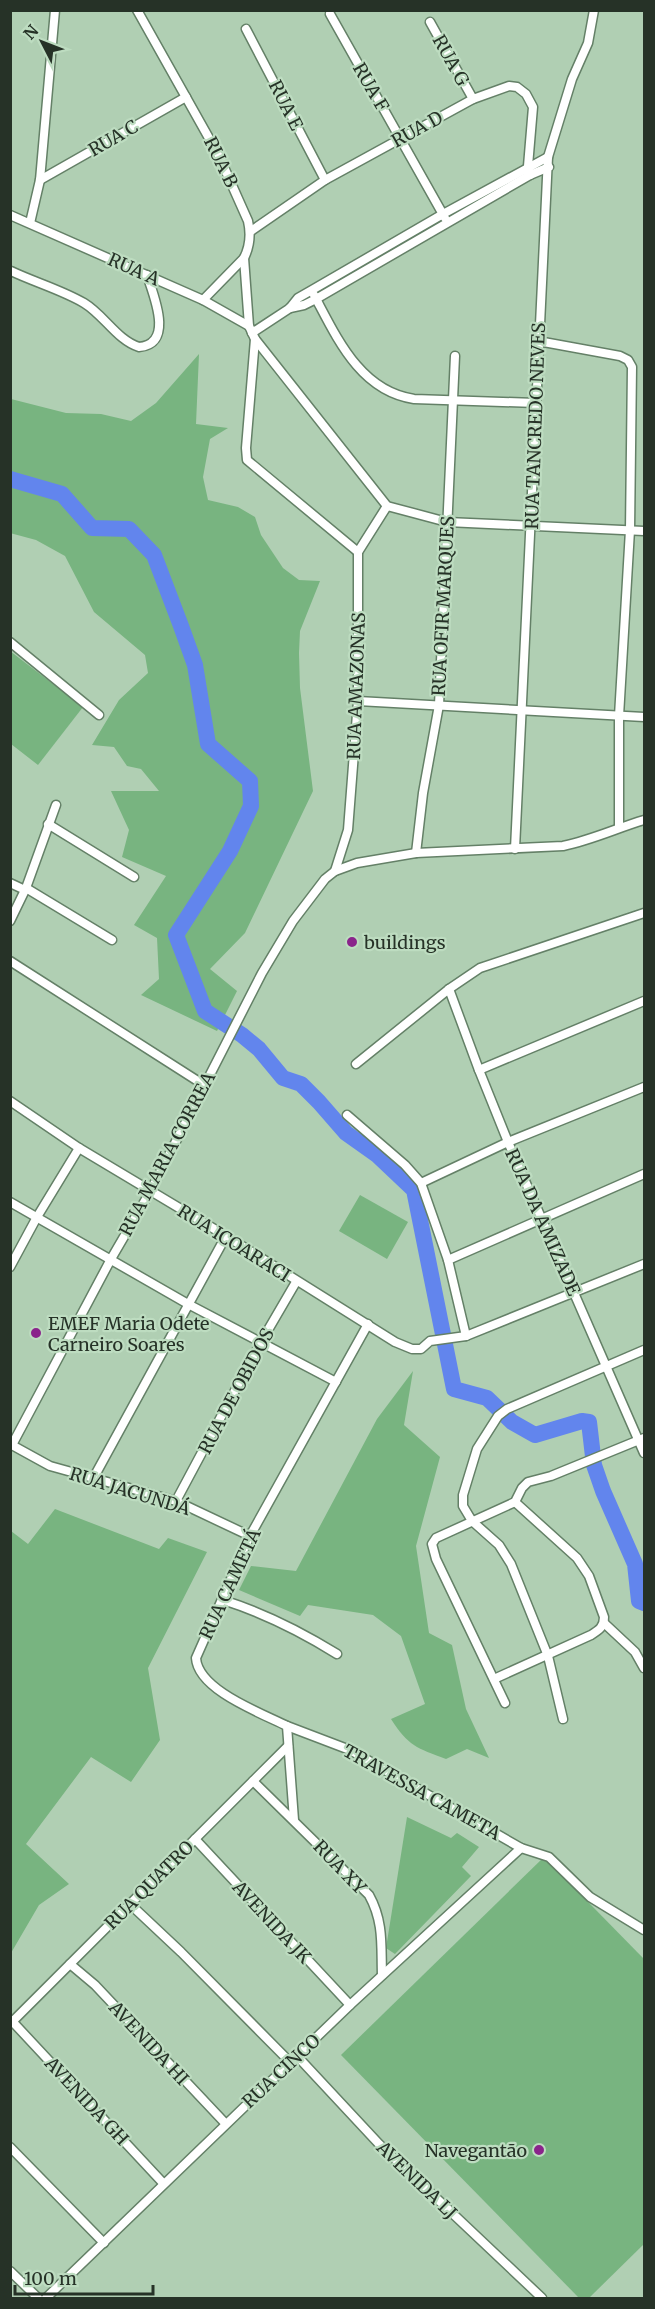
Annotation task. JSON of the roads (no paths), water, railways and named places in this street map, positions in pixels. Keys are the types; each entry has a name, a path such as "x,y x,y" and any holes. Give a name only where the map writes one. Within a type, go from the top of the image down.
{"street":[{"path":"30,223 40,180 55,10"},
{"name":"RUA B","path":"138,10 219,156 251,231"},
{"name":"RUA TANCREDO NEVES","path":"515,849 548,157 572,78 588,43 594,10"},
{"name":"RUA F","path":"330,14 448,223"},
{"name":"RUA G","path":"430,22 473,99"},
{"name":"RUA E","path":"246,29 325,180"},
{"name":"RUA D","path":"251,231 325,180 473,99 509,86 517,87 526,94 534,115 529,171"},
{"name":"RUA C","path":"40,180 186,97"},
{"path":"290,308 316,299 448,223 548,157"},
{"path":"252,333 290,308 298,298 443,214 529,171 549,167"},
{"name":"RUA A","path":"10,215 203,300 252,333"},
{"path":"203,300 244,258 248,250 251,231"},
{"path":"244,258 252,333 247,460 358,552 387,506"},
{"path":"11,271 83,302 97,312 123,338 139,347 151,343 159,327 156,302 147,275"},
{"path":"312,290 347,355 372,381 402,397 536,403"},
{"path":"252,333 387,506 447,522 645,531"},
{"path":"538,341 625,358 632,367 630,530 619,716 619,827"},
{"name":"RUA OFIR MARQUES","path":"416,853 423,793 439,705 456,356"},
{"name":"RUA AMAZONAS","path":"335,871 348,830 358,701 358,552"},
{"path":"10,642 99,715"},
{"path":"358,701 645,717"},
{"path":"10,921 25,889 56,805"},
{"path":"335,871 357,863 416,853 563,846 581,843 619,827 645,820"},
{"path":"48,824 134,877"},
{"name":"RUA MARIA CORREA","path":"11,1445 111,1259 150,1192 262,973 293,921 335,871"},
{"path":"10,883 25,889 112,939"},
{"path":"356,1064 449,989 480,968 645,913"},
{"path":"10,961 204,1085"},
{"name":"RUA DA AMIZADE","path":"449,989 508,1142 543,1218 574,1294 642,1439 645,1453"},
{"path":"479,1070 645,1001"},
{"path":"420,1183 508,1142 645,1087"},
{"name":"RUA ICOARACI","path":"10,1101 79,1148 226,1236 395,1342 412,1349 421,1349 430,1341 466,1336"},
{"path":"347,1115 405,1166 420,1183 448,1260 466,1336 645,1264"},
{"path":"10,1266 79,1148"},
{"path":"448,1260 645,1174"},
{"path":"10,1202 188,1304 336,1382"},
{"path":"94,1477 226,1236"},
{"name":"RUA DE OBIDOS","path":"176,1501 261,1342 296,1282"},
{"name":"RUA CAMETÁ","path":"288,1726 220,1691 201,1674 196,1666 196,1658 250,1536 368,1324"},
{"path":"563,1719 548,1656 511,1564 499,1545 472,1521 463,1506 463,1495 477,1449 498,1416 507,1409 645,1350"},
{"path":"505,1703 436,1559 432,1544 436,1538 515,1502 528,1482 552,1476 642,1439"},
{"name":"RUA JACUNDÁ","path":"11,1445 50,1466 176,1501 250,1536"},
{"path":"494,1679 591,1635 604,1623 604,1617 589,1576 577,1558 515,1502"},
{"path":"223,1600 259,1611 302,1632 338,1654"},
{"path":"604,1623 635,1652 645,1668"},
{"path":"288,1726 294,1820"},
{"name":"TRAVESSA CAMETA","path":"288,1726 350,1750 521,1848 549,1857 590,1897 645,1930"},
{"name":"RUA QUATRO","path":"11,2022 131,1905 288,1746"},
{"name":"RUA XY","path":"253,1781 369,1895 378,1911 382,1976"},
{"name":"AVENIDA JK","path":"195,1839 350,2005"},
{"name":"RUA CINCO","path":"46,2298 225,2123 521,1848"},
{"name":"AVENIDA LJ","path":"131,1905 542,2298"},
{"name":"AVENIDA HI","path":"70,1964 95,1985 225,2123"},
{"name":"AVENIDA GH","path":"11,2022 163,2183"},
{"path":"10,2147 104,2243"},
{"path":"10,2271 38,2298"}],"waterway":[{"path":"10,479 62,494 92,528 129,529 154,555 195,665 208,744 250,781 251,806 230,851 176,935 205,1011 259,1049 283,1078 301,1084 346,1133 377,1155 414,1190 454,1389 487,1398 512,1422 535,1435 582,1421 589,1422 594,1465 635,1564 639,1601 644,1603"}],"place":[{"name":"buildings","path":"352,942"},
{"name":"EMEF Maria Odete Carneiro Soares","path":"36,1333"},
{"name":"Navegantão","path":"539,2150"}]}
